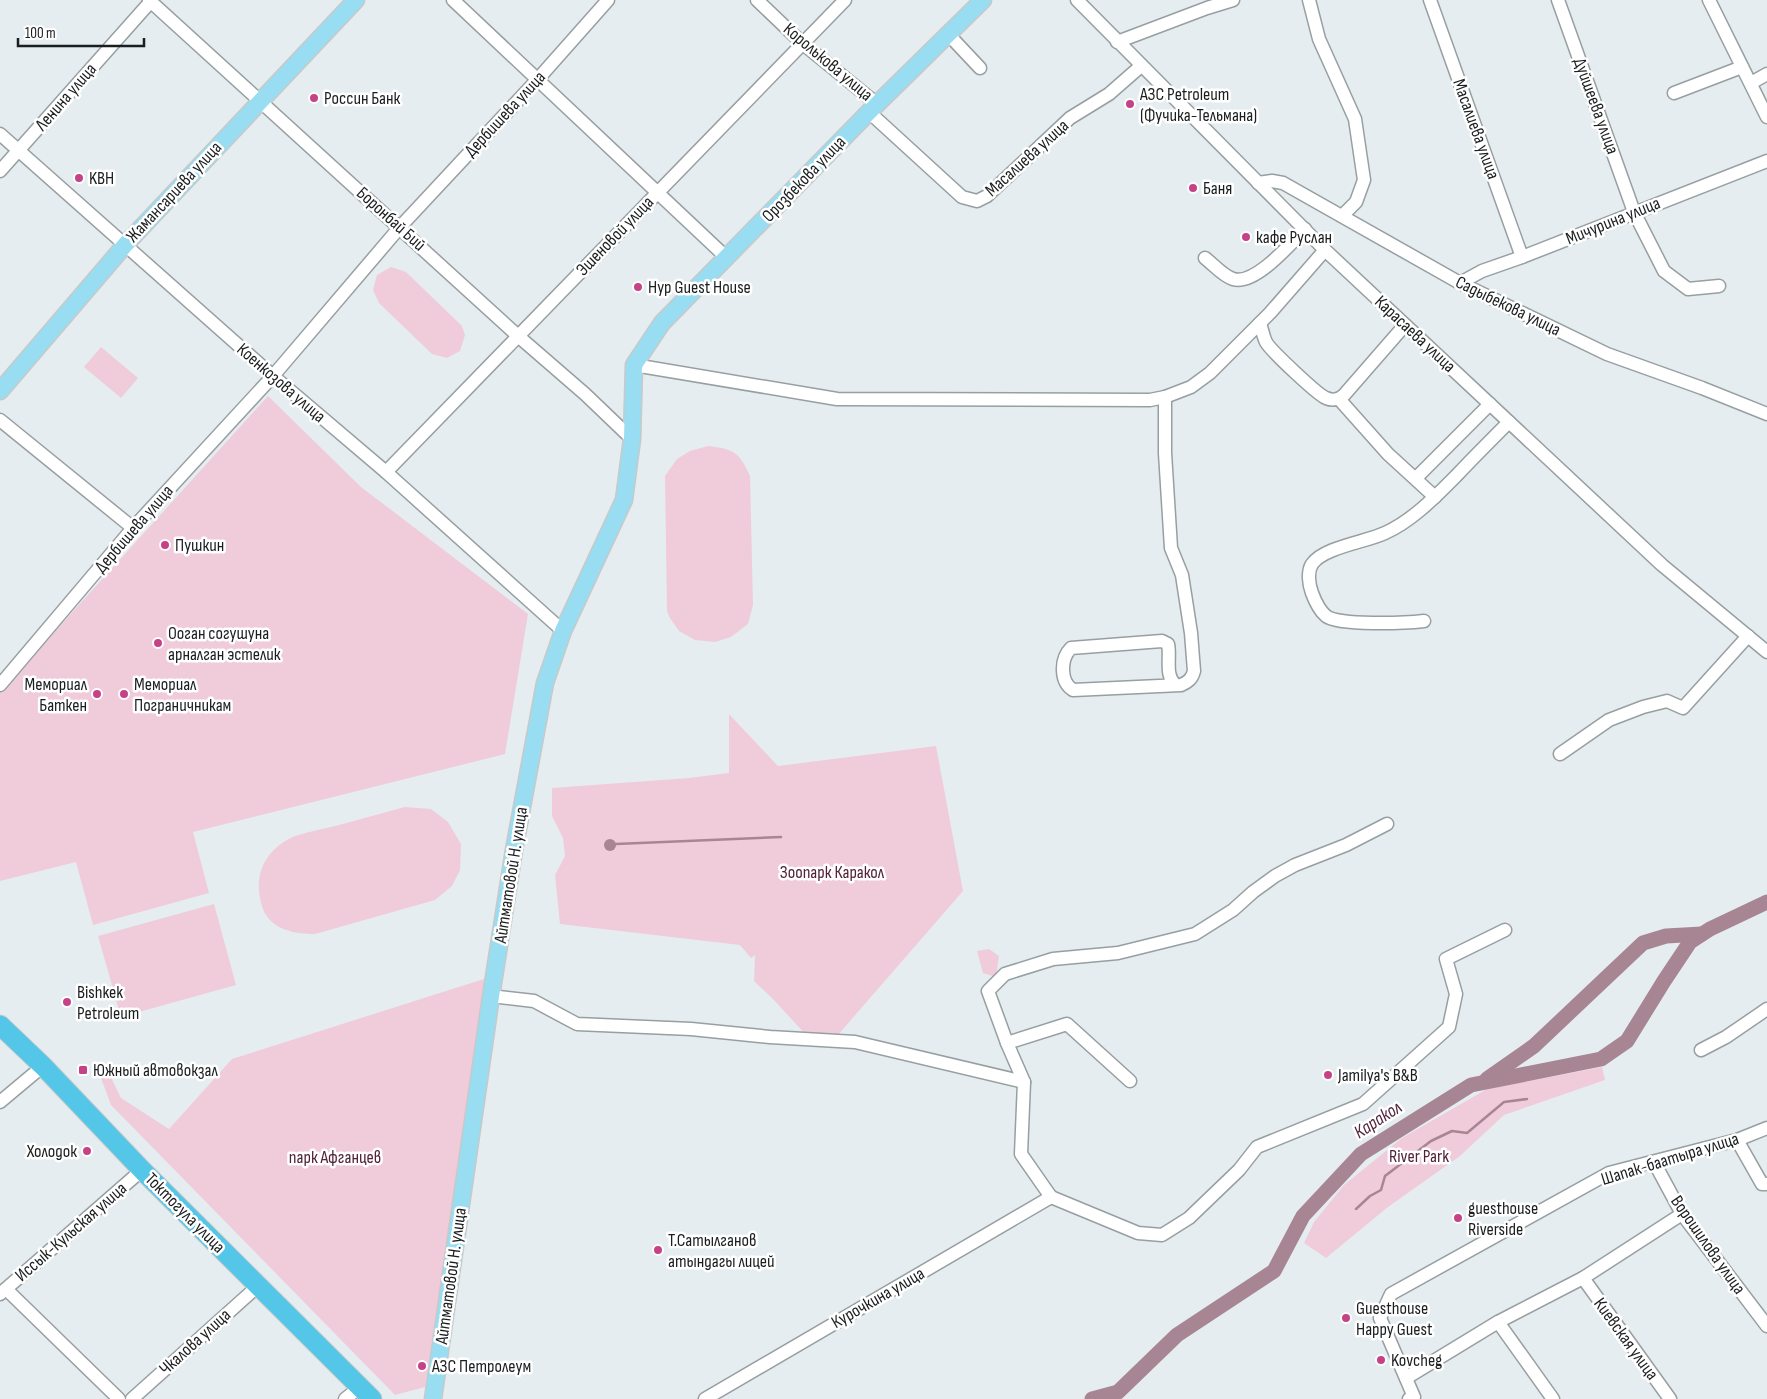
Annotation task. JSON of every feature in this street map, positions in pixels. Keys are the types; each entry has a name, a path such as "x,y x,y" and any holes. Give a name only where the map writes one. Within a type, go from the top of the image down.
{"highway":[{"name":"Токтогула улица","path":"0,1024 43,1066 142,1170 366,1393"}],"main road":[{"name":"Жамансариева улица","path":"0,391 125,245 356,0"},
{"name":"Орозбекова улица","path":"634,365 662,323 873,108 983,0"},
{"name":"Айтматовой Н. улица","path":"433,1399 491,996 514,850 545,683 563,632 624,500 632,439 634,365"}],"street":[{"name":"Боронбай Бий","path":"150,0 518,336 585,394 632,439"},
{"name":"Ленина улица","path":"0,170 150,0"},
{"path":"453,0 727,258"},
{"name":"Дербишева улица","path":"0,684 133,528 273,376 400,227 538,79 607,0"},
{"name":"Королькова улица","path":"757,0 873,108"},
{"name":"Эшеновой улица","path":"386,472 845,0"},
{"name":"Карасаева улица","path":"1076,0 1258,183 1405,325 1662,565 1767,652"},
{"path":"1117,42 1207,4 1233,0"},
{"path":"1309,0 1319,39 1355,119 1364,180 1356,202 1342,216"},
{"name":"Масалиева улица","path":"1430,0 1522,257"},
{"name":"Дуйшеева улица","path":"1558,0 1634,212 1664,271 1688,289 1719,286"},
{"path":"1708,0 1767,117"},
{"path":"948,34 980,68"},
{"name":"Масалиева улица","path":"873,108 962,197 977,201 987,196 1070,118 1109,94 1141,66"},
{"path":"1674,93 1742,67"},
{"path":"1751,84 1767,74"},
{"name":"Коенкозова улица","path":"0,134 273,376 386,472 563,632"},
{"name":"Мичурина улица","path":"1460,283 1482,271 1767,161"},
{"name":"Садыбекова улица","path":"1258,183 1272,181 1283,183 1460,283 1607,354 1702,388 1767,414"},
{"path":"1205,258 1234,280 1244,279 1256,274 1274,262 1305,229"},
{"path":"634,365 836,399 1150,400 1165,397 1191,386 1210,373 1260,323 1326,250"},
{"path":"1260,323 1266,342 1274,352 1327,399 1339,399 1366,371 1405,325"},
{"path":"1165,397 1165,452 1171,548 1182,575 1191,633 1194,671 1192,678 1187,683 1176,685 1073,690 1069,688 1065,681 1064,659 1066,653 1071,648 1166,642 1169,650 1170,676 1172,682 1176,685"},
{"path":"1339,399 1388,454 1435,497"},
{"path":"1416,478 1490,404"},
{"path":"0,420 133,528"},
{"path":"1424,621 1402,624 1337,621 1326,616 1315,600 1310,588 1311,565 1318,558 1332,551 1386,533 1406,521 1435,497 1509,422"},
{"path":"1560,754 1609,720 1643,707 1667,701 1683,708 1748,636"},
{"path":"1388,824 1346,845 1295,865 1275,876 1233,910 1194,934 1118,953 1054,959 1005,974 988,991 1024,1082 1021,1154 1051,1197 1138,1232 1162,1235 1189,1218 1239,1170 1257,1147 1363,1104 1449,1027 1456,994 1446,959 1505,930"},
{"path":"491,996 534,1001 577,1024 691,1029 770,1037 855,1042 1024,1082"},
{"path":"1701,1050 1726,1037 1767,1009"},
{"path":"1007,1042 1067,1024 1130,1081"},
{"path":"0,1102 43,1066"},
{"name":"Шапак-баатыра улица","path":"1413,1398 1380,1318 1391,1294 1609,1173 1737,1140 1767,1128"},
{"path":"1737,1140 1762,1184 1767,1184"},
{"name":"Ворошилова улица","path":"1654,1162 1682,1214 1767,1326"},
{"name":"Иссык-Кульская улица","path":"3,1292 142,1170"},
{"name":"Курочкина улица","path":"705,1399 1051,1197"},
{"path":"1406,1378 1498,1322 1583,1278 1682,1214"},
{"name":"Киевская улица","path":"1583,1278 1670,1399"},
{"name":"Чкалова улица","path":"132,1399 258,1286"},
{"path":"3,1292 119,1399"},
{"path":"1498,1322 1553,1399"},
{"path":"345,1399 366,1393"}],"green space":[{"path":"391,267 406,272 462,326 465,335 460,351 447,358 432,354 379,303 373,290 377,275"},
{"path":"101,347 138,378 121,398 84,367"},
{"path":"268,396 361,487 528,614 505,754 193,832 209,893 93,925 76,862 0,881 0,692"},
{"path":"708,446 730,450 735,453 750,476 753,605 748,624 731,637 715,642 695,640 679,631 667,611 665,476 677,459 690,451"},
{"name":"Зоопарк Каракол","path":"729,714 778,766 936,746 963,891 837,1036 807,1036 754,981 755,955 751,958 740,945 560,924 555,875 565,856 563,838 552,816 552,788 689,778 729,773"},
{"path":"405,807 431,809 448,822 461,844 460,870 452,886 435,900 315,934 292,932 284,929 272,922 267,916 260,899 259,879 265,861 278,846 298,835"},
{"path":"214,904 236,985 121,1017 98,936"},
{"path":"989,949 999,956 996,977 983,973 977,951"},
{"name":"парк Афганцев","path":"487,978 425,1387 395,1395 111,1105 98,1070 104,1063 121,1098 169,1129 232,1059"},
{"name":"River Park","path":"1602,1067 1605,1080 1504,1115 1460,1156 1388,1207 1326,1258 1304,1243 1314,1222 1344,1185 1402,1138 1487,1089"}],"shaded area":[{"path":"612,839 615,840 615,850 608,851 605,850 604,843 605,840"}],"waterway":[{"path":"616,844 781,837"},
{"name":"Каракол","path":"1092,1399 1118,1392 1177,1335 1274,1271 1303,1216 1361,1154 1471,1085 1601,1059 1627,1041 1690,942 1710,929 1767,902"},
{"path":"1487,1079 1534,1046 1643,943 1666,936 1702,934"},
{"path":"1356,1209 1370,1196 1381,1190 1385,1176 1431,1141 1452,1131 1467,1133 1504,1102 1527,1099"}],"place":[{"name":"Россин Банк","path":"314,98"},
{"name":"АЗС Petroleum (Фучика-Тельмана)","path":"1130,104"},
{"name":"KBH","path":"79,178"},
{"name":"Баня","path":"1193,188"},
{"name":"кафе Руслан","path":"1246,237"},
{"name":"Нур Guest House","path":"638,287"},
{"name":"Пушкин","path":"165,545"},
{"name":"Ооган согушуна арналган эстелик","path":"158,643"},
{"name":"Мемориал Баткен","path":"97,694"},
{"name":"Мемориал Пограничникам","path":"124,694"},
{"name":"Bishkek Petroleum","path":"67,1002"},
{"name":"Южный автовокзал","path":"83,1070"},
{"name":"Jamilya's B&B","path":"1328,1075"},
{"name":"Холодок","path":"87,1151"},
{"name":"guesthouse Riverside","path":"1458,1218"},
{"name":"Т.Сатылганов атындагы лицей","path":"658,1250"},
{"name":"Guesthouse Happy Guest","path":"1346,1318"},
{"name":"Kovcheg","path":"1381,1360"},
{"name":"АЗС Петролеум","path":"422,1366"}]}
